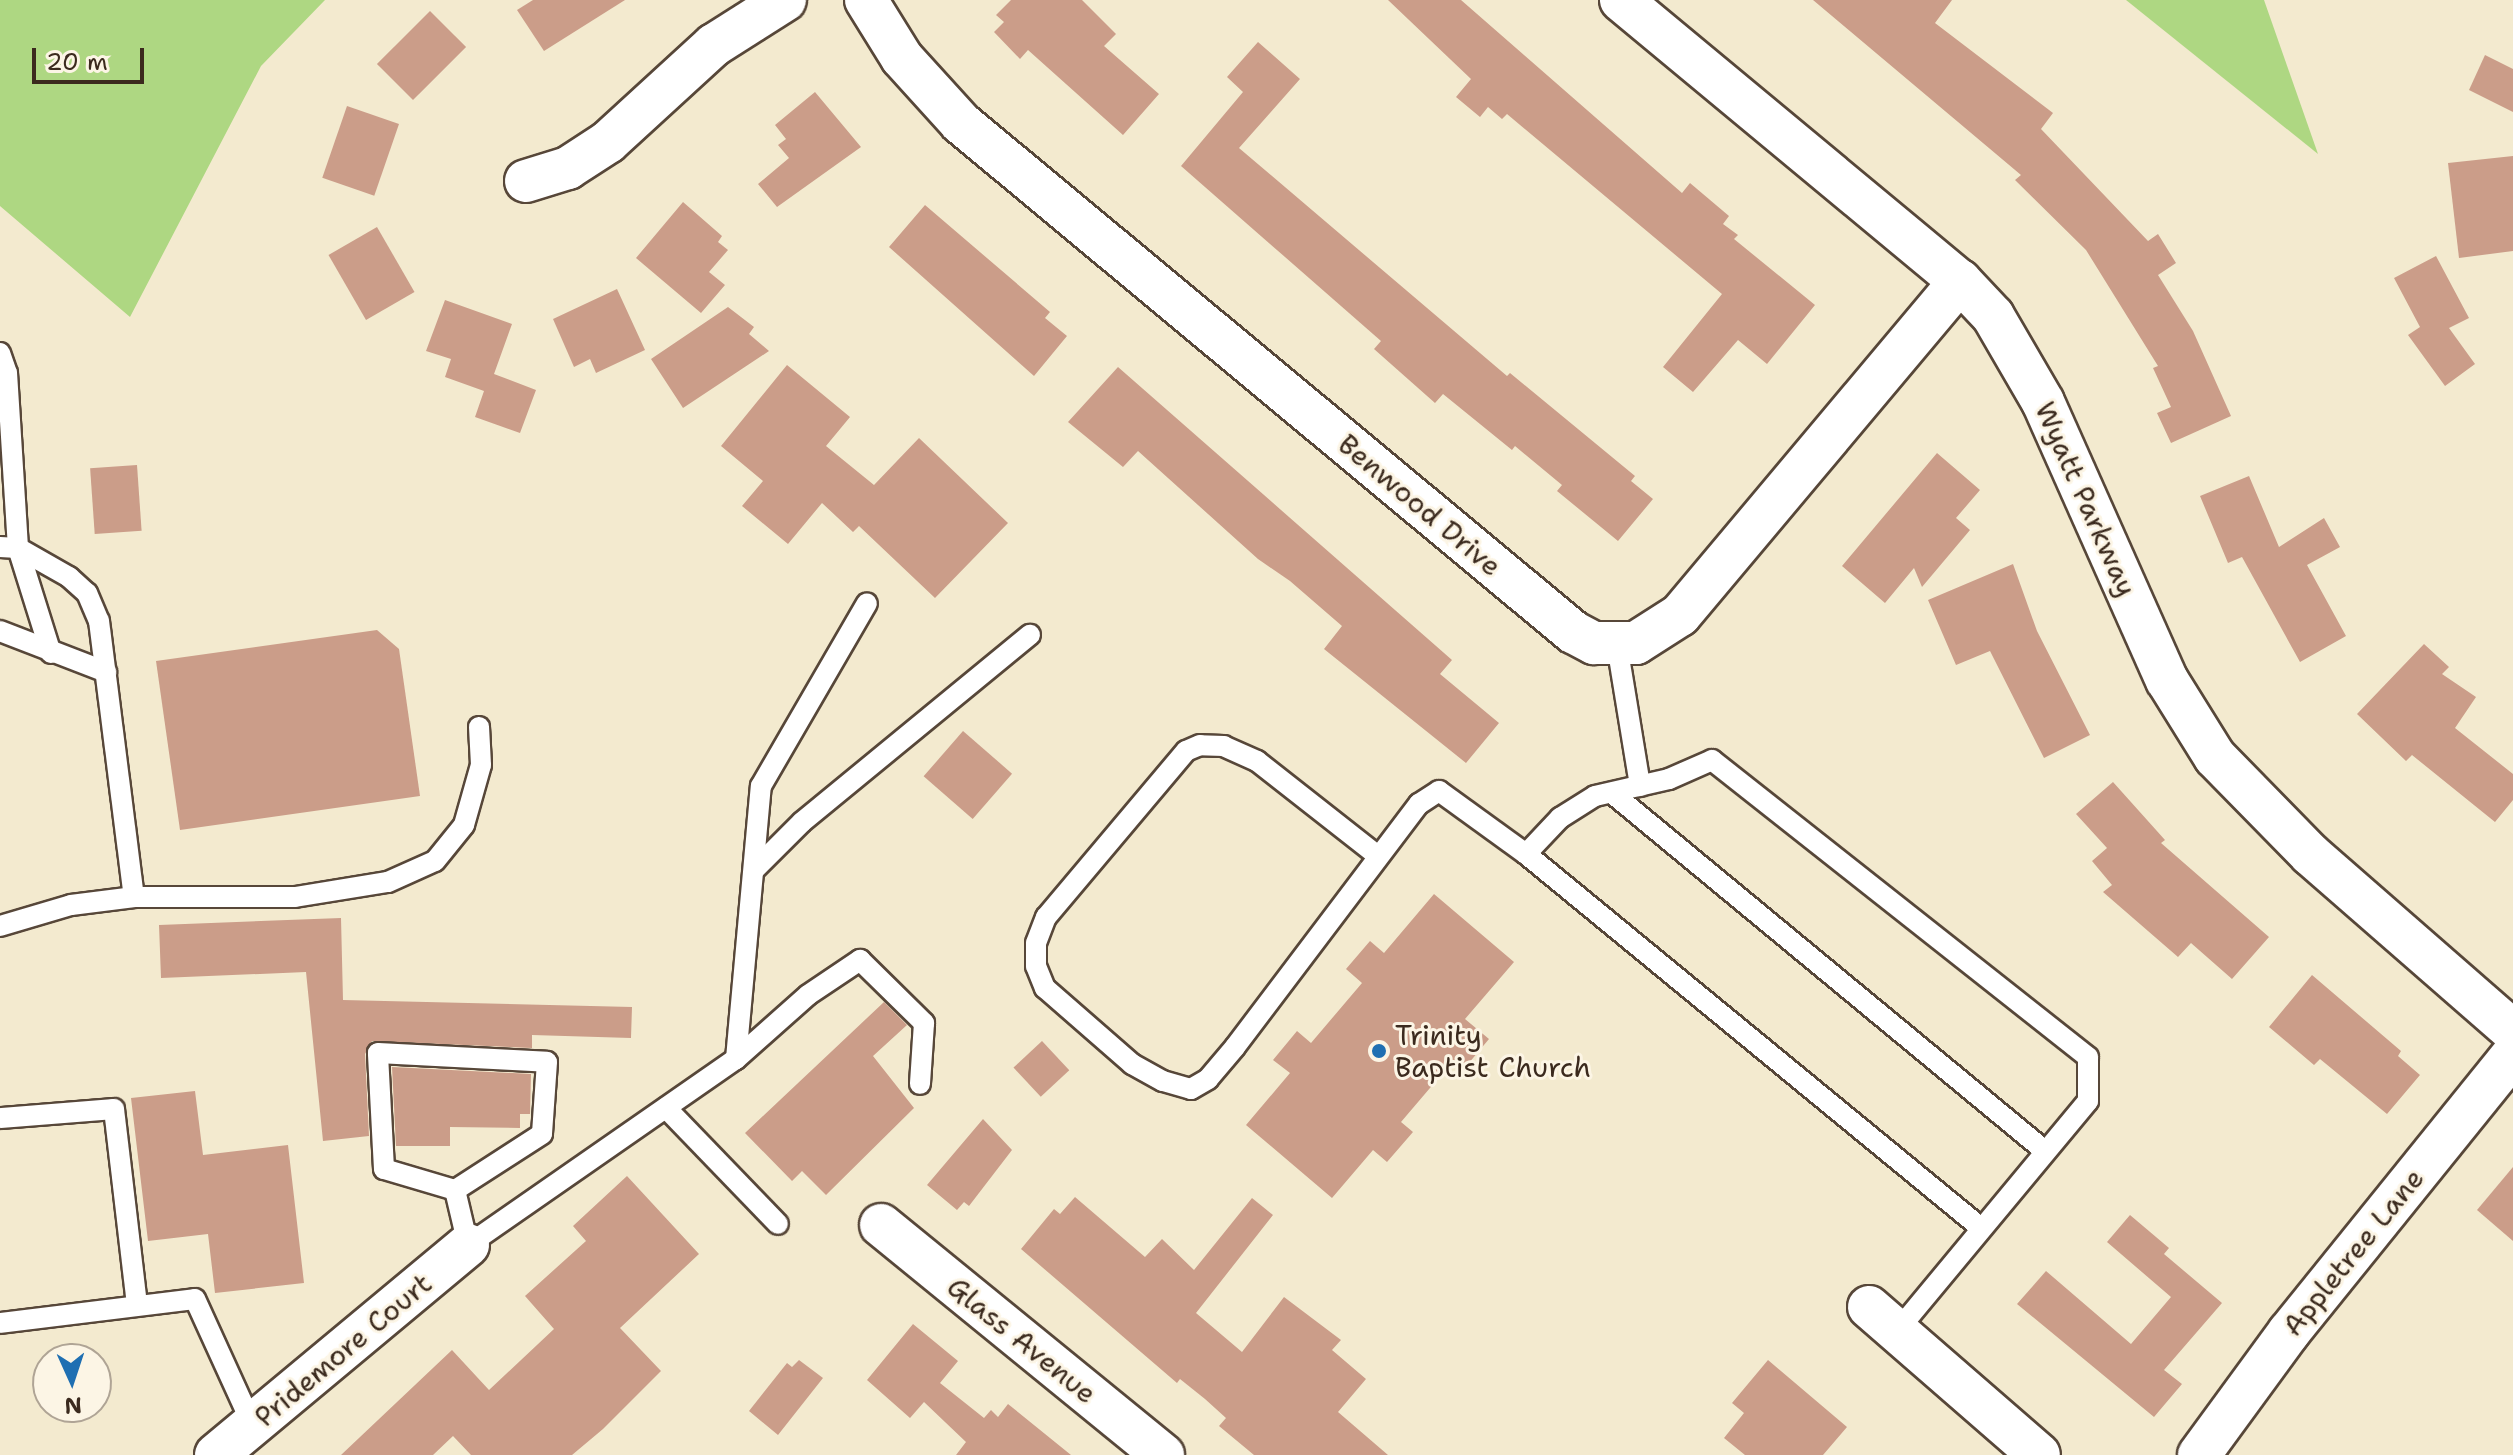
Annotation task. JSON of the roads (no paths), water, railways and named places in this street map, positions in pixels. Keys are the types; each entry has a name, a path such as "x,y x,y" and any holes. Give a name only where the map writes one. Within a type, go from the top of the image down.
{"street":[{"path":"526,181 568,168 608,142 714,45 785,0"},
{"name":"Benwood Drive","path":"866,0 902,58 961,123 1573,632 1594,643 1617,645"},
{"name":"Wyatt Parkway","path":"1621,0 1960,281 1993,316 2043,402 2167,680 2215,757 2311,855 2513,1031"},
{"path":"1617,645 1636,643 1680,615 1960,281"},
{"name":"Appletree Lane","path":"2199,1455 2289,1332 2513,1054"},
{"name":"Glass Avenue","path":"881,1225 1163,1455"},
{"name":"Pridemore Court","path":"216,1455 468,1245"},
{"path":"1883,1319 2039,1455"}],"lane":[{"path":"0,353 7,373 9,548 51,653"},
{"path":"9,548 87,593 99,621 134,897"},
{"path":"736,1059 761,786 867,603"},
{"path":"0,631 106,672"},
{"path":"755,869 802,822 1030,635"},
{"path":"1617,645 1640,786"},
{"path":"0,926 71,905 134,897 295,897 388,882 435,861 464,825 481,765 479,727"},
{"path":"1378,856 1257,761 1224,746 1186,751 1046,917 1036,943 1036,966 1045,988 1132,1064 1163,1081 1191,1089 1208,1079 1235,1047 1419,804 1439,791 1526,854 1980,1227"},
{"path":"1526,854 1560,818 1595,796 1640,786 1712,760 2088,1057 2088,1101 1980,1227 1883,1319"},
{"path":"1612,793 2045,1151"},
{"path":"455,1190 468,1245 736,1059 808,995 860,960 924,1023 920,1084"},
{"path":"378,1053 547,1062 542,1134 455,1190 384,1169 378,1053"},
{"path":"666,1108 778,1224"},
{"path":"0,1118 114,1109 137,1305"},
{"path":"0,1323 195,1299 253,1426"}],"place":[{"name":"Trinity Baptist Church","path":"1379,1051"}]}
